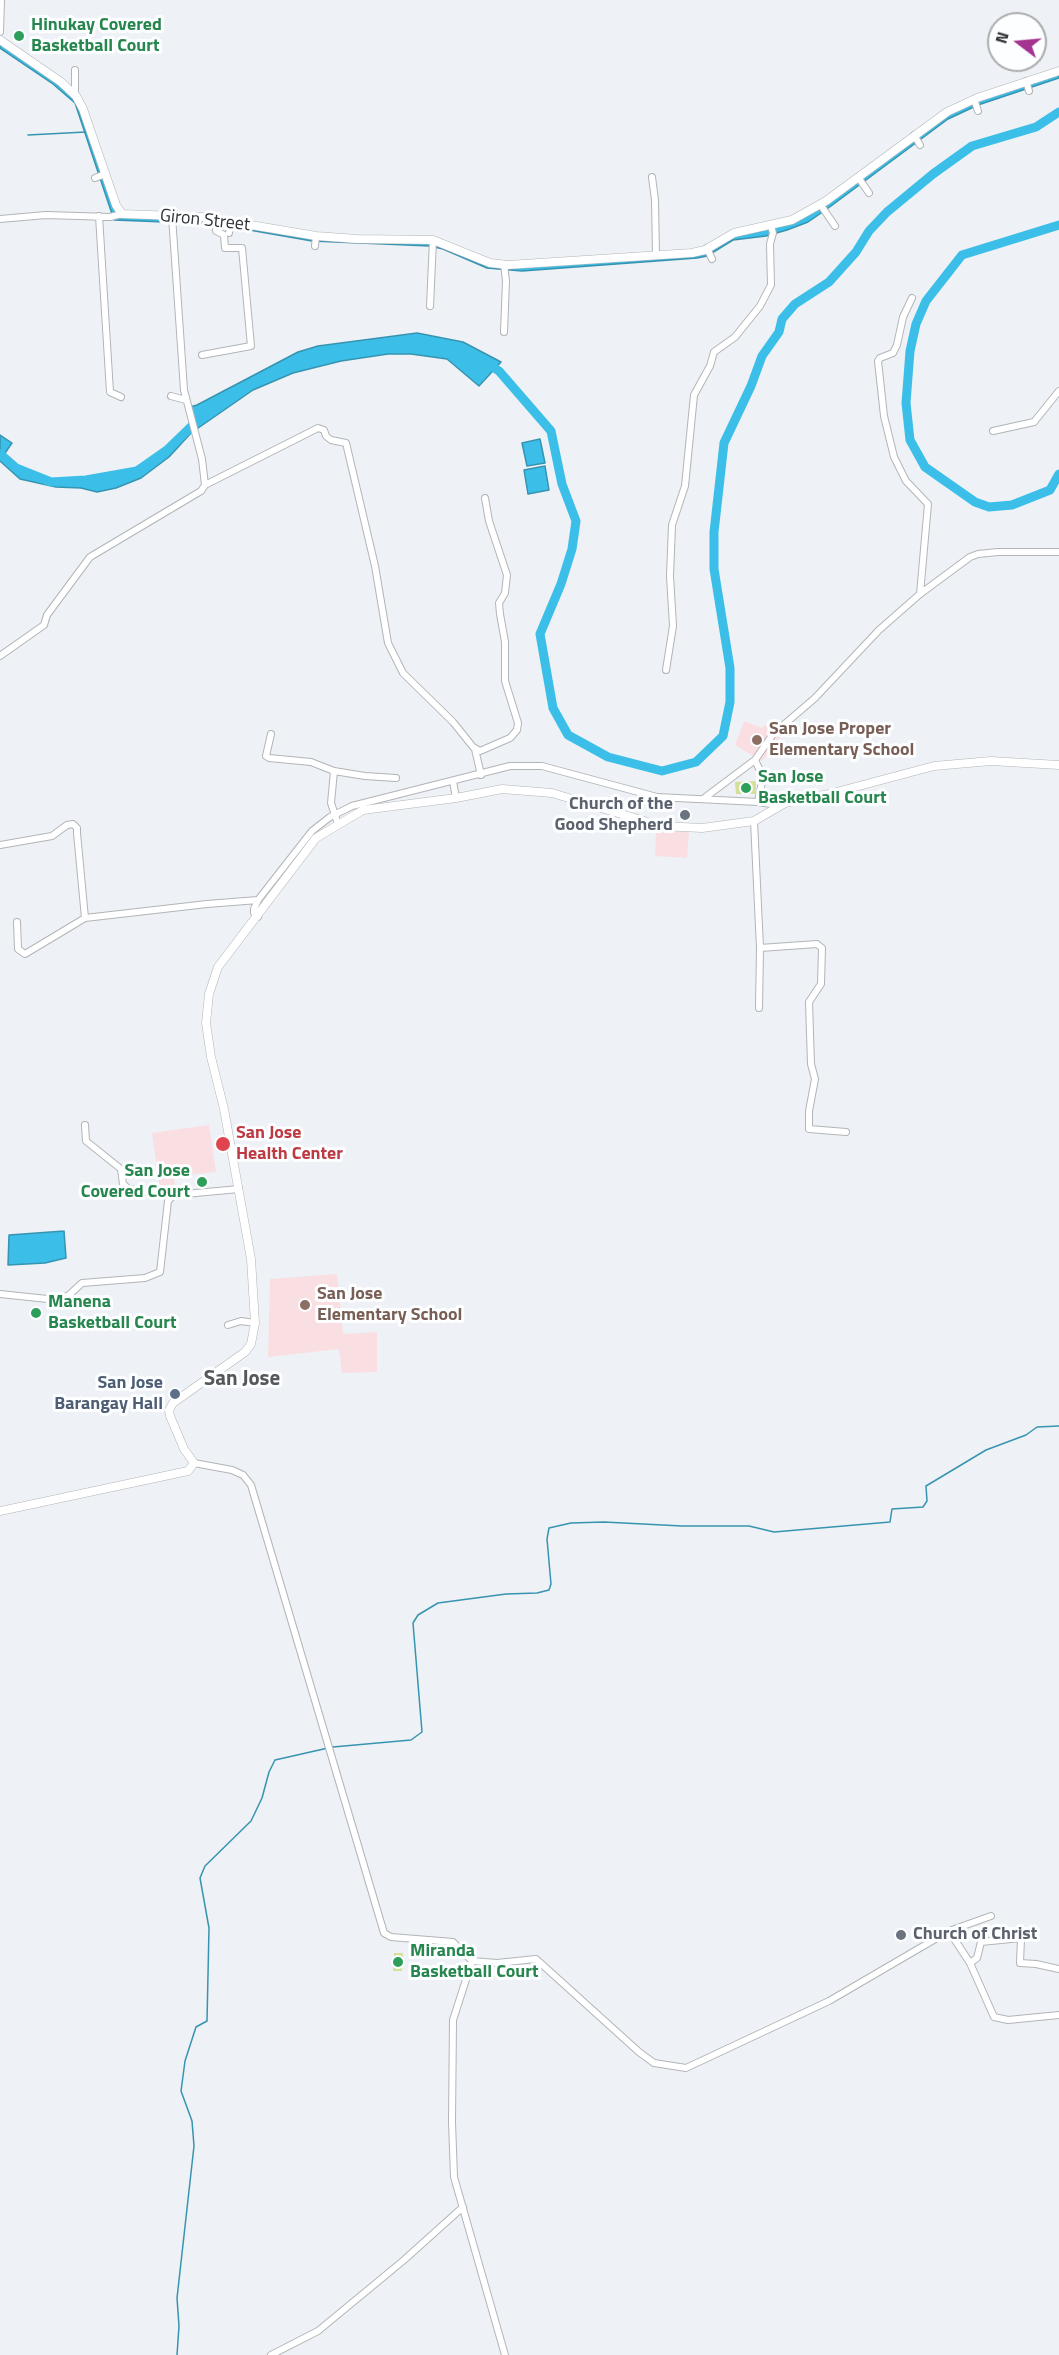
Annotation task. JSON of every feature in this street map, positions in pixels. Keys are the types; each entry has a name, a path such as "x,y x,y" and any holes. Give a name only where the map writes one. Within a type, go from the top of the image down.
{"street":[{"path":"0,32 1,0"},
{"path":"0,40 7,49 75,95"},
{"path":"0,219 46,215 116,215 119,211 101,176 86,117 75,95 75,70"},
{"name":"Giron Street","path":"116,215 231,223 252,229 316,237 330,241 432,243 482,263 504,267 656,255 667,258 690,257 712,251 734,233 772,229 808,216 860,180 947,112 976,105 1026,82 1059,71"},
{"path":"1026,82 1029,91"},
{"path":"914,136 920,145"},
{"path":"652,177 655,200 656,255"},
{"path":"860,180 869,193"},
{"path":"821,205 835,226"},
{"path":"99,216 110,392 121,397"},
{"path":"172,219 187,404 202,459 205,485"},
{"path":"202,355 251,346 242,248 225,248 224,235 216,231 216,222"},
{"path":"229,233 231,223"},
{"path":"666,670 673,626 670,576 672,525 685,486 694,395 710,366 714,352 735,337 760,306 771,285 772,229"},
{"path":"315,246 316,237"},
{"path":"430,306 432,243"},
{"path":"504,267 506,281 504,332"},
{"path":"912,298 903,317 893,353 878,361 884,416 894,457 906,481 928,504 920,594"},
{"path":"993,431 1034,422 1059,391"},
{"path":"171,396 187,404"},
{"path":"0,656 44,625 47,615 90,557 201,491 205,485 318,428 324,430 328,438 346,442 375,566 388,643 403,673 453,722 476,749 481,775"},
{"path":"476,749 480,751 510,738 517,730 518,723 505,681 505,642 499,603 505,593 507,575 489,521 485,498"},
{"path":"703,799 755,760 773,734 798,714 864,645 920,594 970,557 978,554 1059,552"},
{"path":"271,734 267,757 311,762 334,771 396,778"},
{"path":"755,760 763,777 758,802"},
{"path":"258,917 254,909 258,900 312,831 334,815 352,806 510,766 542,766 657,796 758,802 778,806 934,766 991,761 1059,765"},
{"path":"334,771 331,803 338,824"},
{"path":"453,781 456,798"},
{"path":"778,806 772,812 754,821 702,828 661,826 552,793 502,789 456,798 363,810 316,838 218,967 209,994 206,1023 251,1259 255,1323 251,1344 245,1352 178,1398 169,1410 170,1416 184,1449 194,1463 232,1470 243,1475 250,1485 384,1933 400,1939 453,1942 472,1961 497,1963 536,1959 654,2063 686,2068 829,2001 949,1931 991,1916"},
{"path":"754,821 760,948 759,1008"},
{"path":"0,845 52,836 67,825 73,824 77,828 85,918"},
{"path":"16,922 18,949 25,954 85,918 258,900"},
{"path":"760,948 817,944 822,948 821,984 809,1002 811,1064 815,1079 809,1112 809,1129 846,1132"},
{"path":"85,1125 86,1141 121,1169 126,1187 147,1192 165,1191 174,1195 238,1189"},
{"path":"0,1294 57,1300 69,1295 82,1283 145,1278 160,1272 168,1201 174,1195"},
{"path":"228,1325 241,1321 255,1323"},
{"path":"0,1511 188,1471 194,1463"},
{"path":"949,1931 970,1963 994,2017 1008,2020 1059,2015"},
{"path":"970,1963 977,1958 981,1942 1021,1938 1020,1963 1036,1964 1059,1970"},
{"path":"472,1961 453,2020 454,2178 505,2355"},
{"path":"271,2355 318,2331 404,2260 449,2217 463,2207"}],"shaded area":[{"name":"San Jose Proper Elementary School","path":"744,721 762,728 765,725 782,735 762,761 735,745"},
{"path":"656,831 689,832 687,858 655,856"},
{"path":"209,1125 216,1172 174,1176 175,1188 160,1190 152,1133"},
{"name":"San Jose Elementary School","path":"337,1274 343,1334 377,1332 377,1372 342,1373 339,1349 268,1357 270,1279"}],"green space":[{"name":"San Jose Basketball Court","path":"756,781 756,794 736,794 735,782"},
{"name":"Miranda Basketball Court","path":"394,1953 403,1953 402,1971 393,1971"}],"water":[{"path":"0,41 37,66 76,100 116,211 213,221 260,229 430,242 487,264 692,255 734,234 800,220 900,147 965,104 1059,73 1059,78 978,105 948,119 827,209 808,222 787,230 766,236 733,240 707,256 697,258 522,271 487,268 443,249 430,246 312,241 215,224 114,220 75,103 53,84 0,48"},
{"path":"417,333 463,342 501,362 479,386 447,359 411,354 388,354 341,361 293,373 253,390 191,433 169,457 141,478 116,488 97,492 81,488 56,487 20,479 0,461 0,435 12,443 3,456 16,468 51,482 86,480 137,471 167,450 194,423 190,407 298,352 318,346"},
{"path":"540,439 545,463 527,466 522,443"},
{"path":"545,466 549,490 528,494 524,470"},
{"path":"64,1231 66,1258 45,1263 8,1265 9,1235"}],"waterway":[{"path":"486,363 499,371 551,431 562,484 576,521 572,549 561,584 540,634 553,708 568,735 608,757 662,771 696,762 723,736 730,702 730,668 714,569 714,532 724,443 751,386 762,356 779,332 782,319 795,304 829,282 887,212 933,174 972,146 1036,127 1059,112"},
{"path":"28,135 86,132"},
{"path":"1059,225 962,255 926,301 916,324 910,351 906,403 910,440 925,467 975,502 989,507 1012,505 1050,490 1059,474"},
{"path":"0,454 16,468 51,482 86,480 137,471 167,450 198,420"},
{"path":"333,1747 411,1740 422,1732 413,1623 418,1615 438,1603 549,1590 551,1584 547,1539 549,1528 571,1523 604,1522 682,1526 749,1526 774,1532 890,1522 892,1509 923,1507 927,1501 926,1486 986,1450 1026,1435 1037,1427 1059,1426"},
{"path":"177,2355 179,2326 177,2298 194,2146 192,2121 181,2091 185,2061 196,2027 207,2021 209,1928 200,1878 205,1866 251,1821 262,1798 275,1760 328,1748"}],"place":[{"name":"Hinukay Covered Basketball Court","path":"19,36"},
{"name":"San Jose Proper Elementary School","path":"757,740"},
{"name":"San Jose Basketball Court","path":"746,788"},
{"name":"Church of the Good Shepherd","path":"685,815"},
{"name":"San Jose Health Center","path":"223,1144"},
{"name":"San Jose Covered Court","path":"202,1182"},
{"name":"San Jose Elementary School","path":"305,1305"},
{"name":"Manena Basketball Court","path":"36,1313"},
{"name":"San Jose Barangay Hall","path":"175,1394"},
{"name":"Church of Christ","path":"901,1935"},
{"name":"Miranda Basketball Court","path":"398,1962"}],"district":[{"name":"San Jose","path":"242,1380"}]}
